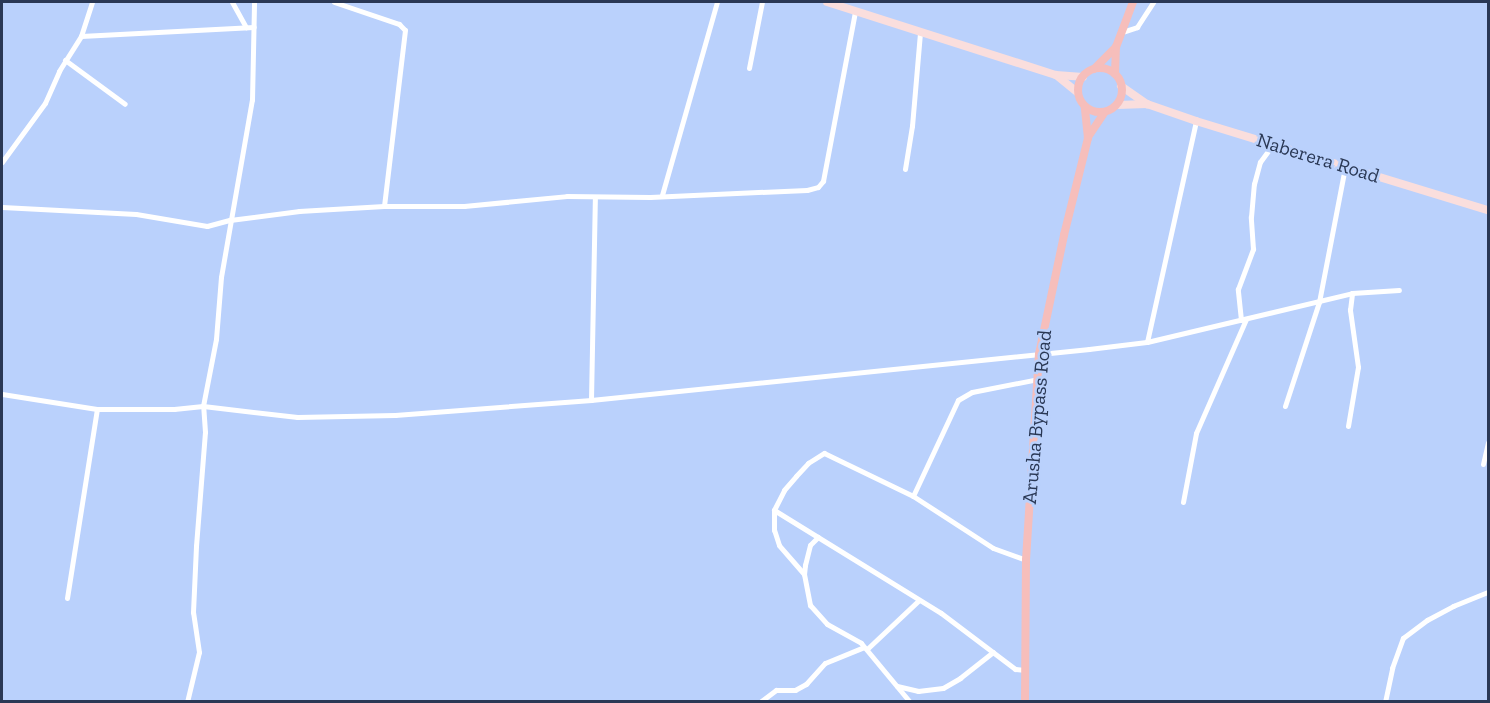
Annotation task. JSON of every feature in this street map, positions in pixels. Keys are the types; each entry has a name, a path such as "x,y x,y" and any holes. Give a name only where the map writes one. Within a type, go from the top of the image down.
{"main road":[{"path":"1116,105 1120,99 1121,86 1115,74 1116,47 1133,2"},
{"path":"1078,93 1083,77 1116,47"},
{"path":"1094,69 1108,70 1115,74"},
{"name":"Arusha Bypass Road","path":"1078,93 1085,107 1088,138"},
{"name":"Arusha Bypass Road","path":"1025,702 1026,560 1033,419 1039,354 1064,235 1088,138 1105,112 1116,105"},
{"path":"1085,107 1091,111 1105,112"}],"street":[{"path":"2,162 45,103 65,60 81,36 92,2"},
{"path":"232,2 246,27"},
{"path":"187,702 199,652 194,612 196,546 205,432 203,406 216,339 221,277 230,220 252,100 254,2"},
{"path":"334,2 399,24 405,30 384,206"},
{"path":"662,195 717,2"},
{"path":"749,68 762,2"},
{"path":"827,2 1056,75 1083,77"},
{"path":"1122,32 1137,27 1153,2"},
{"path":"2,207 136,214 207,226 230,220 299,211 384,206 464,206 567,196 807,190 818,187 823,178 855,11"},
{"path":"81,36 254,27"},
{"path":"905,170 912,126 920,32"},
{"path":"65,60 125,104"},
{"path":"1056,75 1078,93"},
{"name":"Naberera Road","path":"1121,86 1147,104 1196,121 1488,210"},
{"name":"Naberera Road","path":"1116,105 1147,104"},
{"path":"1147,342 1196,121"},
{"path":"1184,502 1196,433 1244,319 1239,289 1253,249 1251,218 1254,184 1260,162 1273,144"},
{"path":"1285,406 1319,302 1345,167"},
{"path":"591,400 595,196"},
{"path":"2,394 98,409 174,409 203,406 274,416 395,415 591,400 1147,342 1352,293 1399,290"},
{"path":"1348,426 1358,367 1350,310 1352,293"},
{"path":"913,496 957,400 972,392 1038,379"},
{"path":"68,598 98,409"},
{"path":"1483,464 1488,443"},
{"path":"804,574 779,545 774,530 774,510 784,490 796,476 808,463 824,453 913,496 975,538 1026,560"},
{"path":"774,510 919,600 1015,669 1025,670"},
{"path":"818,537 806,554 804,574 810,605 816,614 828,624 866,648 910,702"},
{"path":"1385,702 1395,657 1403,638 1436,615 1488,592"},
{"path":"760,702 776,690 795,690 806,684 825,663 866,648 919,600"},
{"path":"897,686 918,690 943,688 960,678 993,652"}]}
